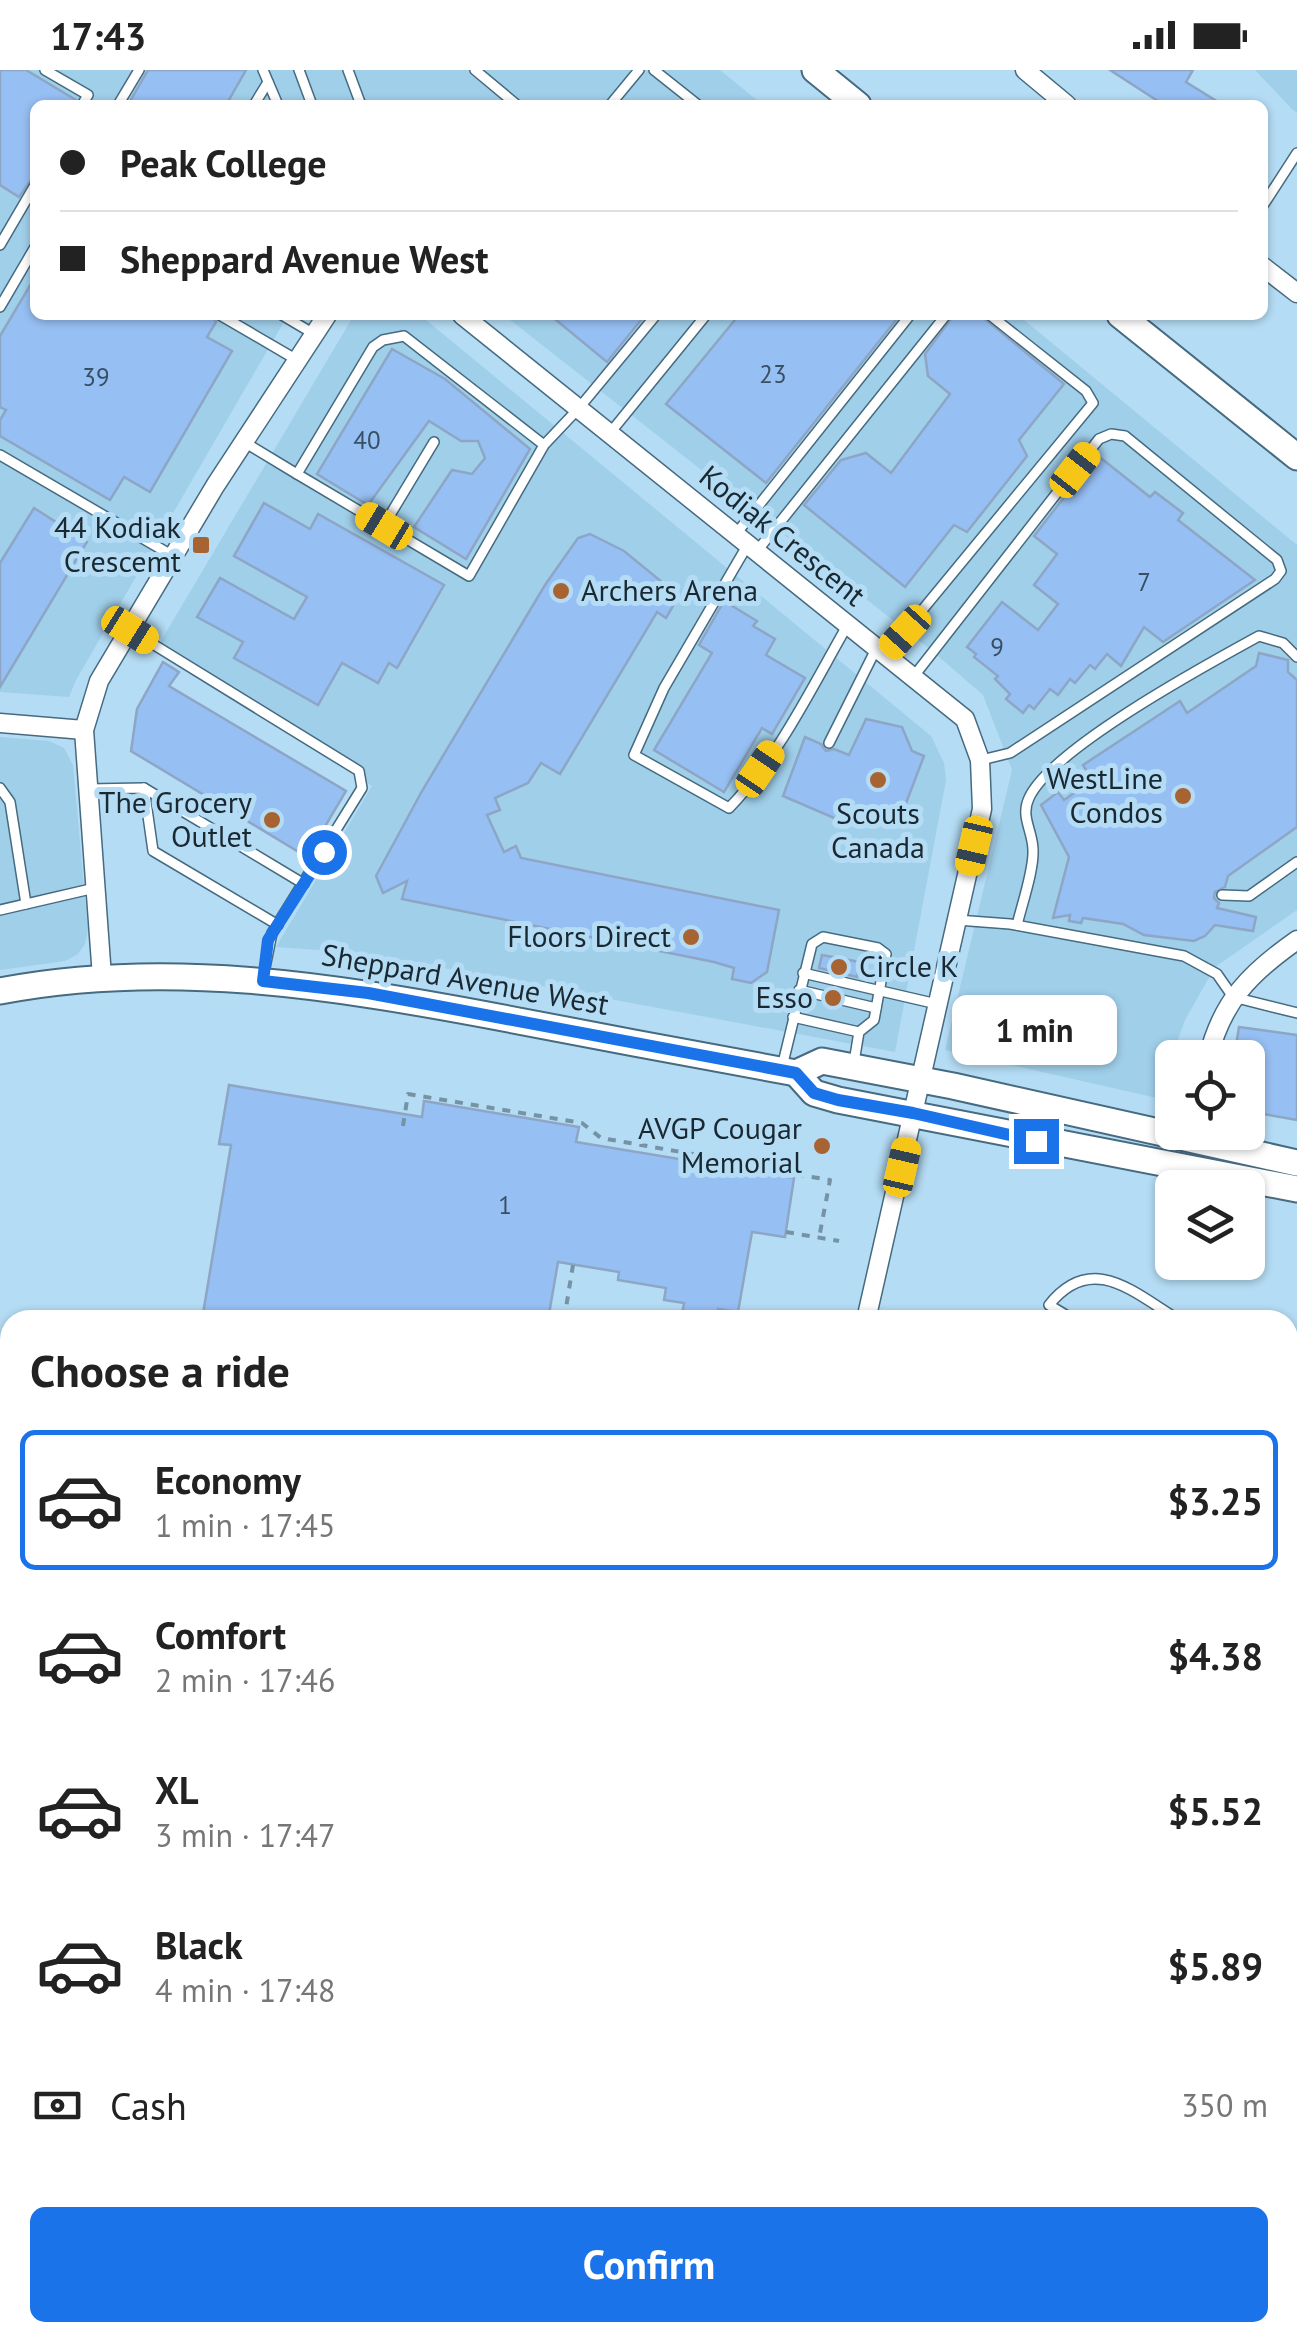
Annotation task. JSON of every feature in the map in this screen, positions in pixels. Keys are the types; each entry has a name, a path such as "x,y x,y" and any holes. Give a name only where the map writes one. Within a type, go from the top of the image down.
{"main road":[{"path":"815,70 852,100"},
{"path":"1126,320 1297,457"},
{"name":"Sheppard Avenue West","path":"0,990 102,977 263,981 368,993 789,1071 822,1061 1155,1128"},
{"name":"Sheppard Avenue West","path":"789,1071 814,1093 1036,1141 1297,1189"},
{"name":"Sheppard Avenue West","path":"1247,1150 1297,1163"}],"street":[{"path":"1025,70 1062,100"},
{"path":"1268,271 1297,293"},
{"path":"102,977 84,730 99,681 173,556 324,320"},
{"name":"Kodiak Crescent","path":"468,320 965,719 980,760 982,809 868,1310"},
{"path":"0,723 84,730"},
{"path":"1212,1040 1233,996 1260,966 1297,940"}],"lane":[{"path":"45,70 88,95 85,100"},
{"path":"121,100 139,70"},
{"path":"263,70 276,100"},
{"path":"299,70 310,100"},
{"path":"348,70 359,100"},
{"path":"475,70 512,100"},
{"path":"614,100 639,70"},
{"path":"654,70 692,100"},
{"path":"257,100 268,82"},
{"path":"1268,198 1297,153"},
{"path":"0,245 30,194"},
{"path":"0,307 30,256"},
{"path":"229,320 297,360"},
{"path":"290,320 314,334"},
{"path":"244,442 469,576 544,445 652,320"},
{"path":"610,433 702,320"},
{"path":"848,624 792,721 744,793 729,808 634,755 664,688 747,543 906,320"},
{"path":"747,543 942,320"},
{"path":"829,743 882,650 1094,403 1086,391 996,320"},
{"path":"297,474 373,346 394,337 404,336 544,445"},
{"path":"914,676 1098,440 1112,434 1125,436 1277,560 1280,570 1275,579 1010,753 980,760"},
{"path":"384,526 434,442"},
{"path":"0,455 173,556"},
{"path":"130,630 359,772 362,788 268,940 263,981"},
{"path":"1017,925 1034,850 1025,811 1030,796 1049,769 1172,684 1259,636 1283,643 1297,657"},
{"path":"0,788 10,802 26,904"},
{"path":"88,788 144,788 304,884"},
{"path":"144,788 153,851 278,925"},
{"path":"1222,894 1248,896 1297,862"},
{"path":"0,910 96,888"},
{"path":"956,920 1017,925 1184,956 1222,979 1233,996 1297,1013"},
{"path":"789,1071 793,1017 812,944 823,936 878,948 887,960 870,1026 859,1032 793,1017"},
{"path":"803,973 937,1004"},
{"path":"799,990 876,1008"},
{"path":"853,1067 859,1032"},
{"path":"1058,1310 1050,1305 1063,1288 1084,1278 1106,1277 1162,1310"}],"path":[{"path":"403,1126 408,1094 582,1123 601,1138 830,1180 819,1238"},
{"path":"786,1232 839,1241"},
{"path":"565,1310 573,1264"}],"shaded area":[{"path":"0,70 720,70 757,100 30,100 30,320 285,320 69,697 0,692"},
{"path":"1255,70 1297,70 1297,113 1291,108"},
{"path":"351,320 426,320 931,736 944,763 946,780 895,1052 362,953 276,947 372,786 158,646"},
{"path":"510,320 1024,320 1297,545 1297,910 1215,967 1178,1040 1155,1040 1155,1098 945,1050 1012,770 983,695"},
{"path":"0,737 49,741 64,748 73,765 88,930 78,954 65,961 0,970"}],"building":[{"path":"0,70 26,70 76,100 30,100 30,181 19,197 0,185"},
{"path":"148,70 246,70 229,100 131,100"},
{"path":"1110,70 1193,70 1186,82 1215,100 1156,100"},
{"path":"30,285 30,320 215,320 207,337 232,351 150,492 124,477 110,500 0,436 0,420 6,410 0,407 0,336"},
{"path":"556,320 641,320 607,362"},
{"path":"735,320 896,320 766,483 666,404"},
{"path":"950,320 986,320 1064,384 1019,440 1027,456 967,532 954,525 905,587 804,505 841,460 866,453 891,473 950,394 928,376 925,354"},
{"path":"392,349 445,379 530,449 466,559 414,527 452,470 472,474 485,458 478,441 461,441 429,421 368,505 317,474"},
{"path":"1097,455 1150,497 1155,492 1183,513 1178,520 1255,580 1163,642 1144,627 1121,666 1107,654 1095,669 1090,665 1075,683 1070,679 1058,695 1050,689 1034,709 1029,705 1023,713 1006,699 1010,694 995,679 998,676 967,647 1002,602 1038,630 1058,604 1034,585 1057,554 1034,536"},
{"path":"264,503 310,529 318,514 444,585 397,668 389,663 378,683 342,663 318,705 234,658 243,642 197,617 220,578 294,619 307,597 234,556"},
{"path":"34,508 87,542 0,687 0,563"},
{"path":"590,534 624,551 679,596 666,618 657,612 560,774 541,763 528,783 495,798 500,810 487,815 504,852 516,846 521,858 779,910 767,972 751,983 732,979 734,968 714,962 402,899 407,881 383,893 376,876 545,585 578,538"},
{"path":"724,601 757,621 753,626 775,639 766,655 805,678 772,734 762,728 724,792 654,750 712,653 699,645"},
{"name":"WestLine Condos","path":"1259,653 1288,660 1288,672 1297,680 1297,827 1228,876 1225,887 1215,892 1217,908 1256,917 1253,931 1215,925 1194,941 1144,935 1123,924 1083,918 1081,923 1069,921 1070,915 1053,918 1069,857 1041,805 1058,792 1064,800 1093,780 1083,765 1180,701 1187,713 1256,666"},
{"path":"163,662 179,672 169,686 346,791 307,857 131,751 137,709"},
{"path":"866,719 902,727 912,751 924,756 898,824 859,806 848,824 783,796 805,737 821,744 826,751 834,749 849,755"},
{"name":"Circle K","path":"822,955 860,962 857,977 819,968"},
{"path":"1239,1027 1297,1035 1297,1120 1265,1114 1265,1040 1237,1040"},
{"path":"229,1085 422,1117 424,1101 579,1127 576,1142 794,1178 785,1237 752,1232 738,1310 683,1310 684,1303 664,1300 666,1288 618,1280 619,1272 558,1262 550,1310 204,1310 231,1145 219,1144"}],"place":[{"name":"44 Kodiak Crescemt","path":"201,545"},
{"name":"Archers Arena","path":"561,591"},
{"name":"Scouts Canada","path":"878,780"},
{"name":"WestLine Condos","path":"1183,796"},
{"name":"The Grocery Outlet","path":"272,820"},
{"name":"Floors Direct","path":"691,937"},
{"name":"Circle K","path":"839,967"},
{"name":"Esso","path":"833,998"},
{"name":"AVGP Cougar Memorial","path":"822,1146"}],"route":[{"path":"324,852 268,940 263,981 368,993 796,1073 814,1093 838,1100 1036,1141"}]}
